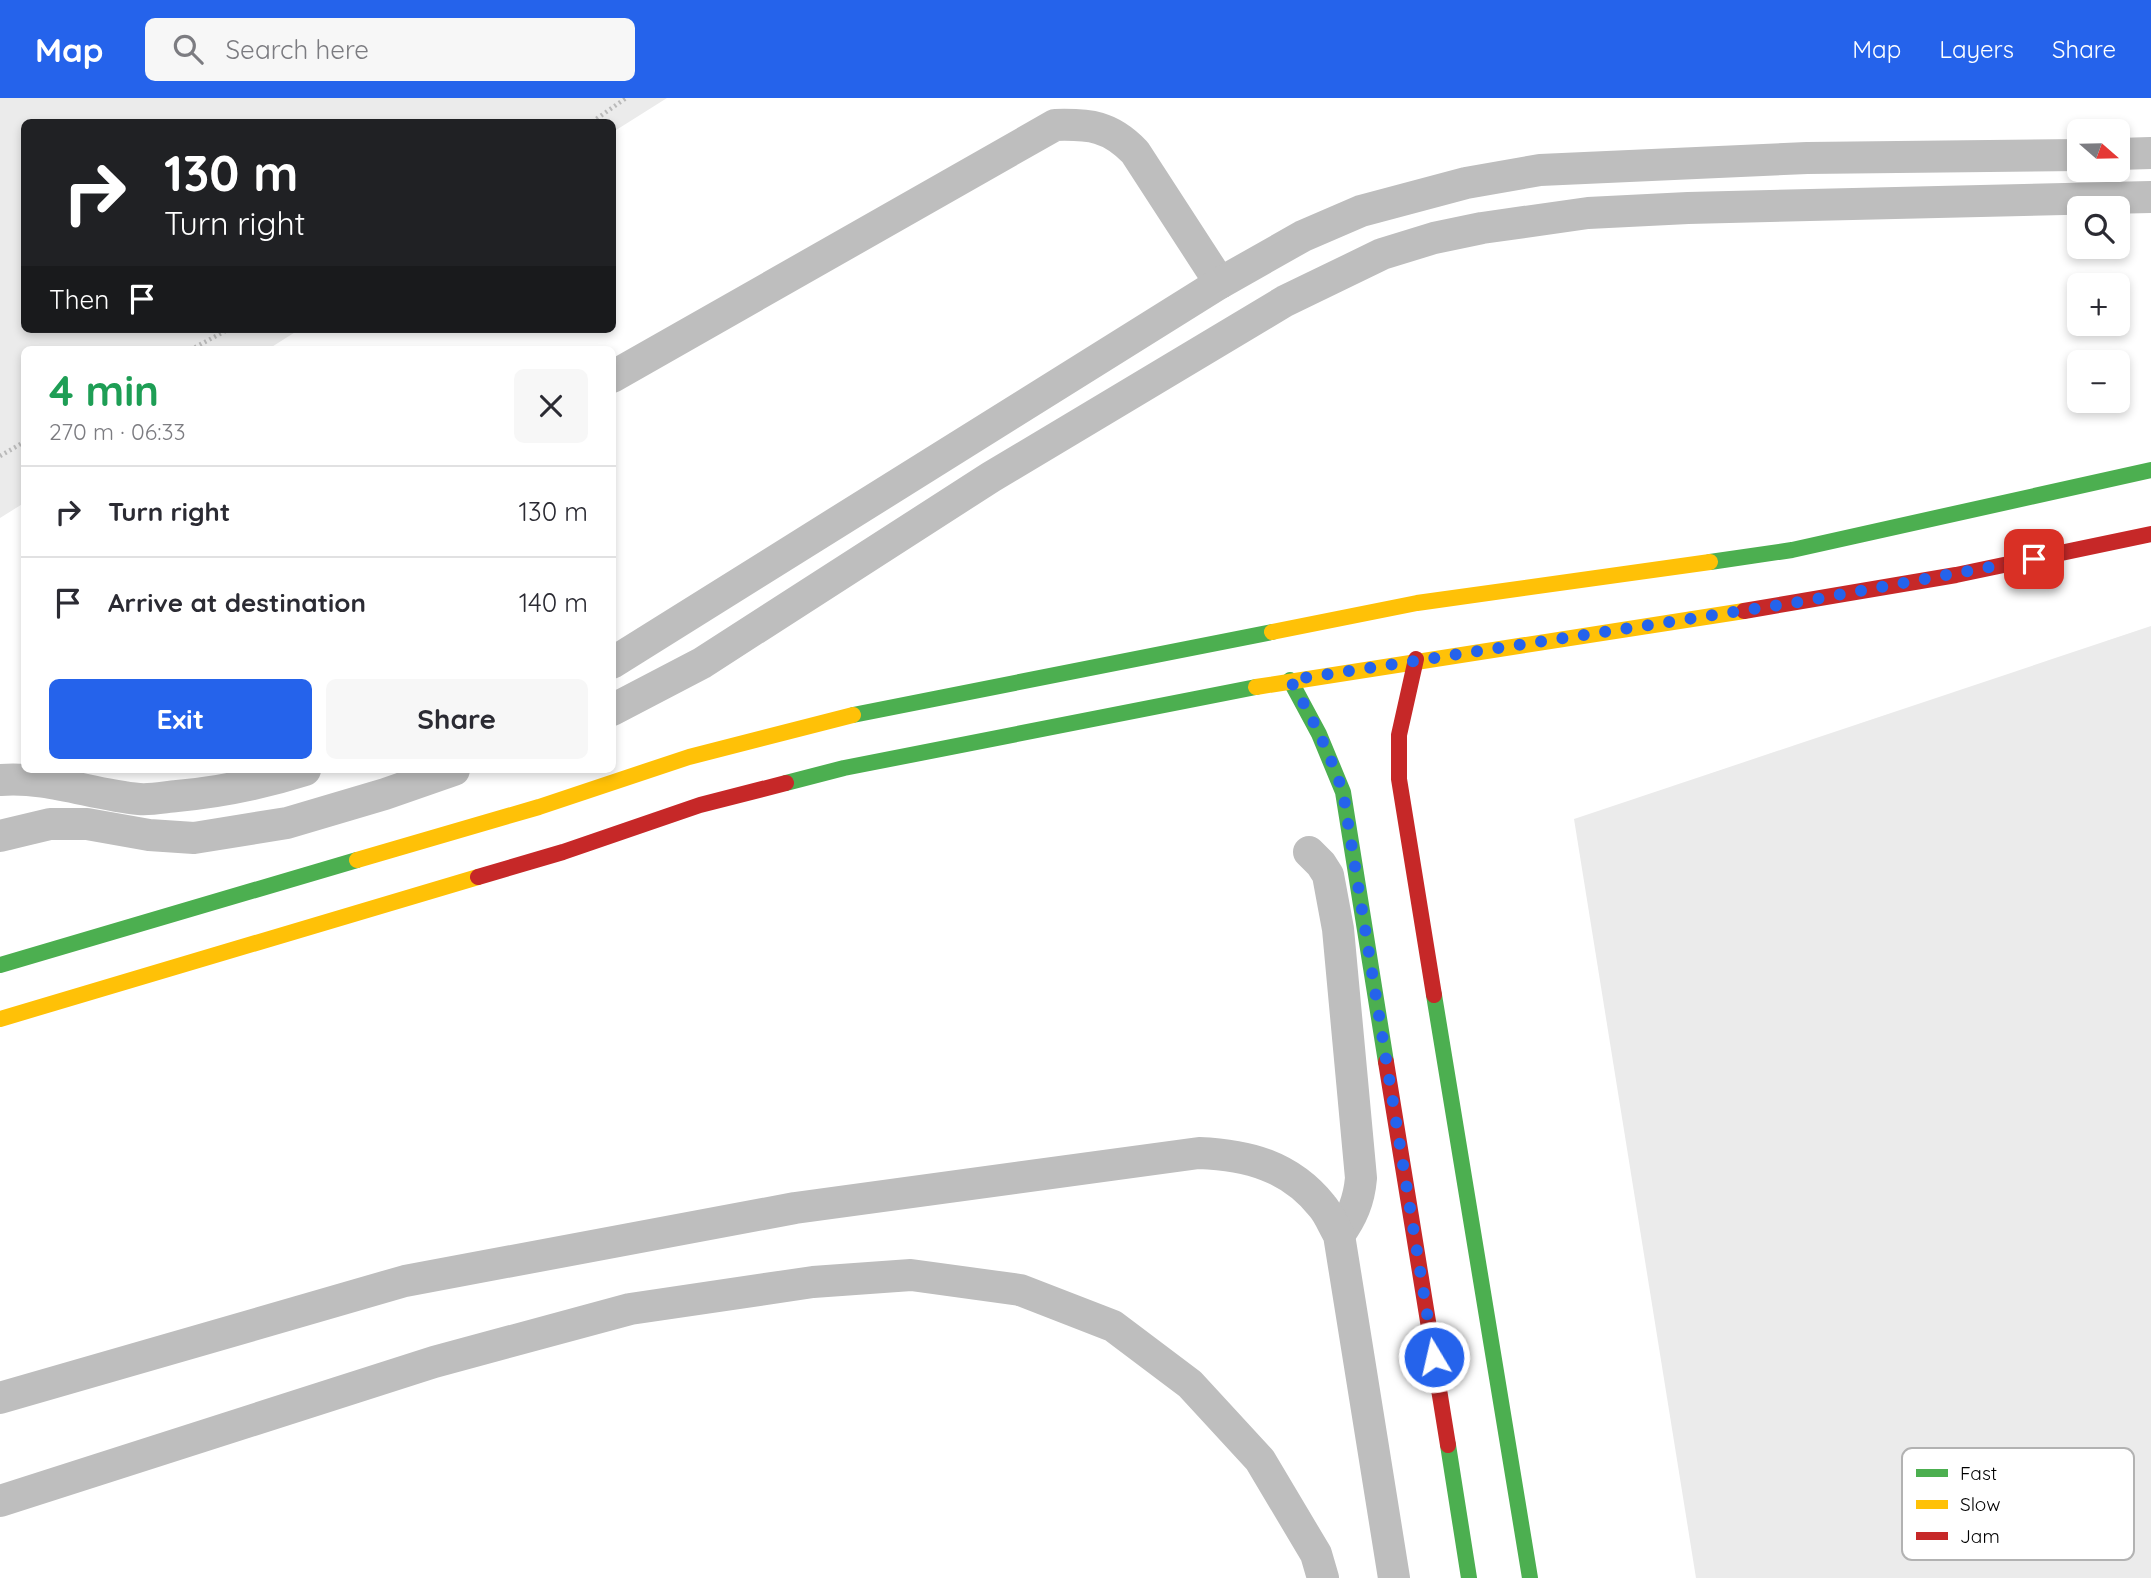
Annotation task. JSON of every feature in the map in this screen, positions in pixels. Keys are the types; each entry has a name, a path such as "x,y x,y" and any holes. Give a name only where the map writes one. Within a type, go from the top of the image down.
{"main road":[{"path":"0,965 539,807 689,757 839,718 1418,603 1792,550 2151,470"},
{"path":"0,1019 563,852 726,798 845,768 1290,680 1799,602 1956,575 2151,534"},
{"path":"1416,659 1399,735 1399,779 1530,1578"},
{"path":"1290,680 1312,715 1343,792 1469,1578"}],"street":[{"path":"616,375 1055,125 1086,124 1123,140 1135,152 1220,283"},
{"path":"2130,154 2151,153"},
{"path":"616,660 1220,283 1303,236 1361,211 1466,183 1540,170 1807,158 2067,155"},
{"path":"616,708 702,663 956,500 1285,301 1382,254 1434,238 1482,228 1588,213 2151,197"},
{"path":"930,464 956,500"},
{"path":"0,780 44,782 102,794 144,799 272,781 296,773"},
{"path":"0,836 50,824 87,824 149,835 194,838 287,823 445,773"},
{"path":"144,799 149,835"},
{"path":"1310,852 1328,875 1338,929 1361,1178 1352,1217 1339,1235"},
{"path":"0,1398 405,1281 794,1208 1199,1153 1234,1154 1268,1164 1298,1182 1323,1207 1339,1235 1394,1578"},
{"path":"0,1501 434,1362 630,1309 813,1282 911,1275 1020,1290 1113,1326 1190,1384 1260,1460 1316,1555 1323,1578"}],"path":[{"path":"596,119 626,98"},
{"path":"197,346 222,333"},
{"path":"0,456 21,444"}],"shaded area":[{"path":"0,98 667,98 616,130 616,119 21,119 21,333 294,333 273,346 21,346 21,505 0,518"},
{"path":"2151,626 2151,1578 1696,1578 1574,819"}],"traffic: fast":[{"path":"1710,562 1792,550 2151,470"},
{"path":"853,715 1272,632"},
{"path":"1290,680 1319,734 1343,792 1386,1062"},
{"path":"786,783 844,768 1256,687"},
{"path":"0,965 357,860"},
{"path":"1434,995 1530,1578"},
{"path":"1448,1445 1469,1578"}],"traffic: slow":[{"path":"1272,632 1417,603 1710,562"},
{"path":"1256,687 1744,611"},
{"path":"357,860 539,807 689,757 853,715"},
{"path":"0,1019 478,877"}],"traffic: jam":[{"path":"1744,611 1956,575 2151,534"},
{"path":"1416,659 1399,735 1399,779 1434,995"},
{"path":"478,877 563,852 700,805 786,783"},
{"path":"1386,1062 1448,1445"}],"route":[{"path":"1434,1357 1343,792 1312,715 1290,680 1799,602 2034,559"}]}
